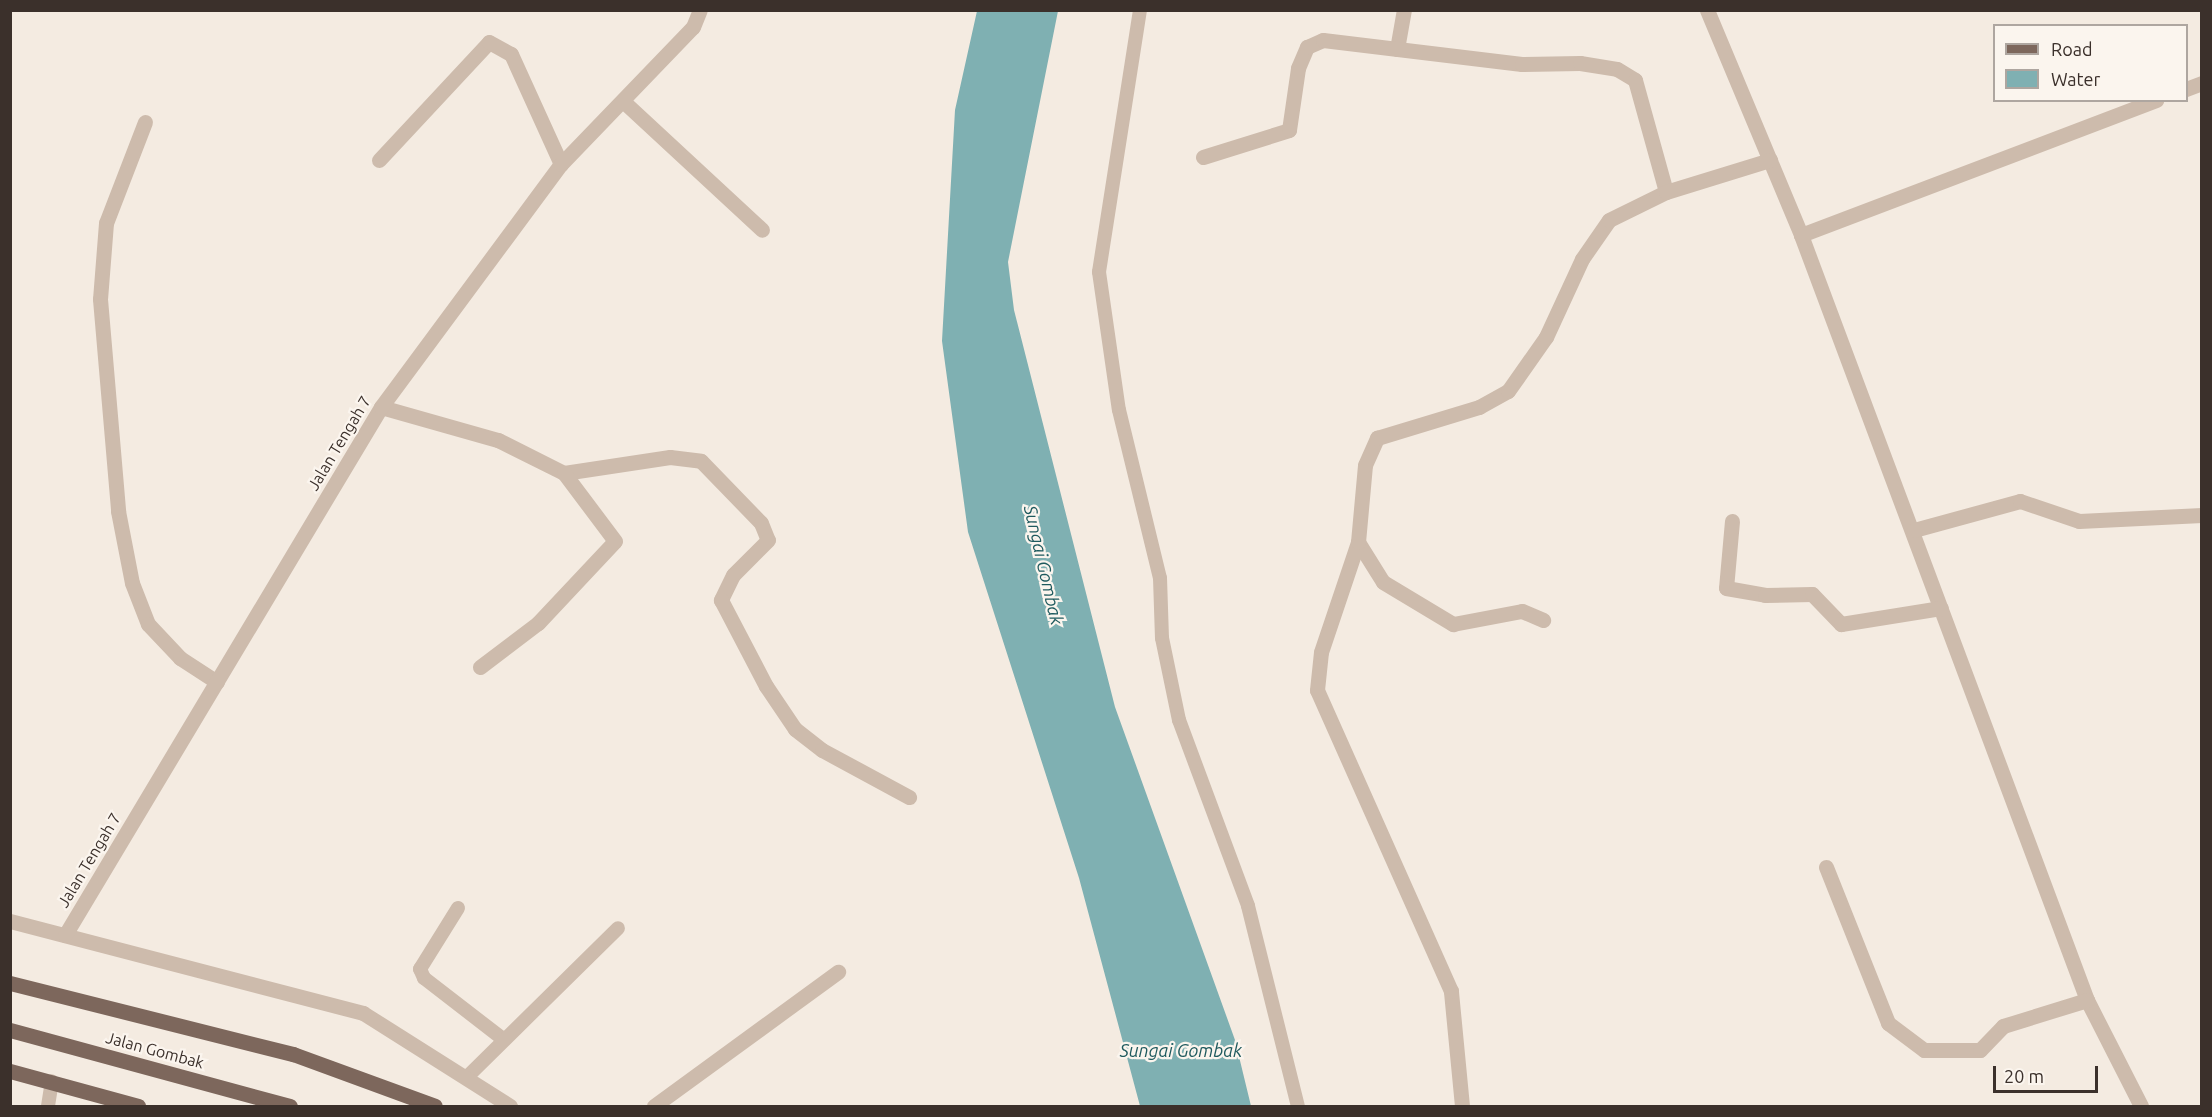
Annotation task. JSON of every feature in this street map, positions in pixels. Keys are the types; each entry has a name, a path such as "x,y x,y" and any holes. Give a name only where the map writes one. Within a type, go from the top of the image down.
{"main road":[{"path":"10,983 293,1054 435,1107"},
{"name":"Jalan Gombak","path":"10,1030 290,1107"},
{"path":"10,1071 138,1107"}],"street":[{"name":"Jalan Tengah 7","path":"65,935 381,407 561,165 624,102 693,27 700,10"},
{"path":"1397,49 1404,10"},
{"path":"1707,10 1801,235 1914,530 2086,1000 2141,1107"},
{"path":"1203,157 1289,130 1298,68 1307,47 1323,40 1617,69 1635,80 1666,192"},
{"path":"379,160 489,42 511,54 561,165"},
{"path":"2188,89 2202,83"},
{"path":"624,102 762,230"},
{"path":"1801,235 2151,102"},
{"path":"145,122 106,223 100,299 118,512 132,583 148,624 180,657 217,682"},
{"path":"1462,1107 1451,991 1317,690 1321,652 1358,542 1365,465 1377,438 1479,407 1508,391 1546,337 1582,259 1609,220 1666,192 1770,160"},
{"path":"381,407 498,440 564,473 615,541 538,623 480,667"},
{"path":"564,473 670,457 701,460 723,480 761,523 768,540 733,575 721,600 766,686 795,729 822,750 909,797"},
{"path":"1914,530 2020,501 2079,521 2202,515"},
{"path":"1732,521 1726,588 1765,595 1812,594 1841,624 1941,608"},
{"path":"1358,542 1383,582 1453,624 1522,610 1543,620"},
{"path":"1826,867 1888,1023 1924,1050 1980,1050 2003,1026 2086,1000"},
{"path":"10,921 363,1013 467,1077 510,1107"},
{"path":"654,1107 838,972"}],"lane":[{"path":"1140,10 1099,272 1119,410 1160,578 1162,638 1179,720 1248,906 1298,1107"},
{"path":"458,908 420,969 424,978 502,1039"},
{"path":"467,1077 502,1039 618,928"},
{"path":"48,1107 52,1081"}],"water":[{"name":"Sungai Gombak","path":"977,11 1058,11 1008,262 1014,310 1115,707 1235,1040 1251,1106 1140,1106 1079,878 968,532 942,341 955,110"}]}
